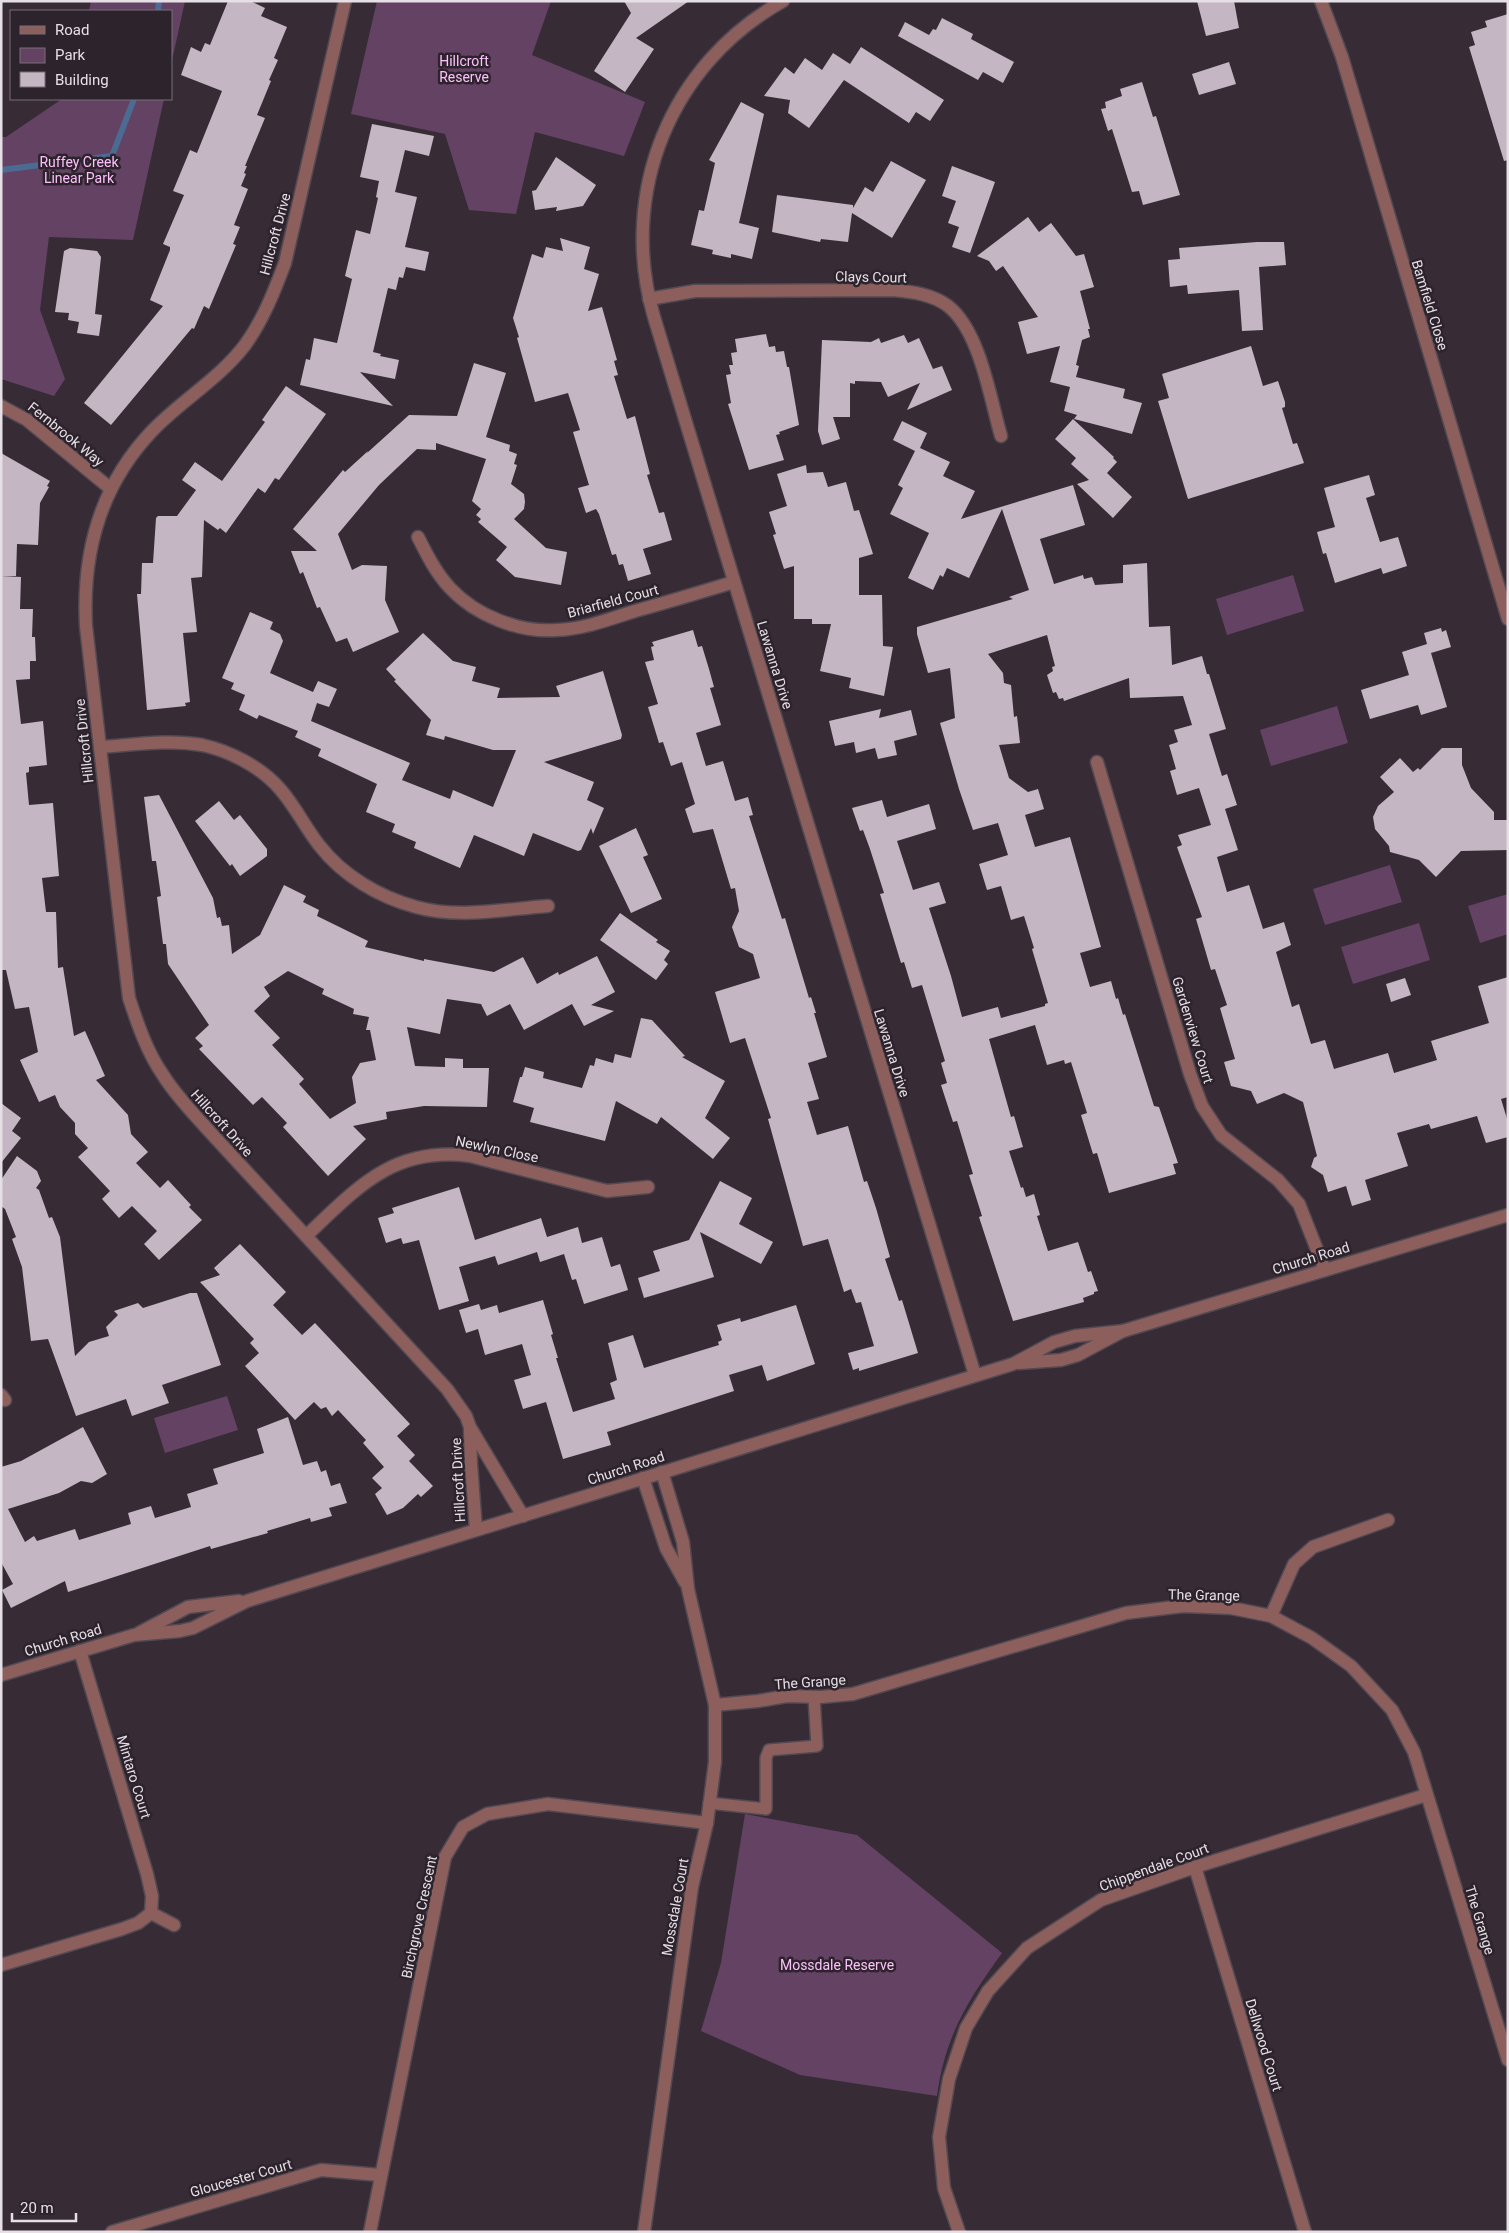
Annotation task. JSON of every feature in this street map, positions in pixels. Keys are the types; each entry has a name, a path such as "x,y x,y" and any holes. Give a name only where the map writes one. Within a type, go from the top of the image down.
{"street":[{"name":"Hillcroft Drive","path":"345,1 285,263 261,320 245,344 215,378 153,430 134,452 111,490 94,535 86,572 86,626 129,998 139,1028 152,1056 177,1094 447,1389 466,1416 470,1427 523,1516"},
{"name":"Lawanna Drive","path":"783,1 751,22 717,52 700,70 677,106 667,126 651,170 642,229 643,264 649,299 974,1375"},
{"name":"Bamfield Close","path":"1321,1 1342,57 1508,619"},
{"name":"Clays Court","path":"649,299 695,291 893,290 920,293 947,306 963,321 973,341 1001,436"},
{"name":"Fernbrook Way","path":"1,406 26,420 111,490"},
{"name":"Briarfield Court","path":"418,537 431,563 450,588 465,602 483,612 523,628 558,630 586,626 734,582"},
{"path":"100,747 184,743 215,748 238,758 259,771 280,789 319,845 347,874 399,902 417,908 453,914 548,906"},
{"name":"Gardenview Court","path":"1097,762 1190,1074 1202,1106 1222,1135 1278,1180 1299,1204 1325,1270"},
{"name":"Newlyn Close","path":"306,1236 360,1186 376,1175 392,1167 427,1156 448,1153 470,1156 607,1190 648,1187"},
{"name":"Church Road","path":"1013,1364 1054,1342 1075,1336 1123,1331 1508,1215"},
{"name":"Church Road","path":"1,1675 134,1635 193,1628 247,1601 974,1375 1013,1364 1061,1360 1078,1355 1123,1331"},
{"name":"Hillcroft Drive","path":"470,1427 476,1530"},
{"name":"Mossdale Court","path":"644,2232 692,1887 707,1823 715,1762 715,1705 688,1589 683,1542 662,1472"},
{"name":"Mossdale Court","path":"643,1478 666,1548 688,1589"},
{"path":"1270,1616 1294,1564 1313,1547 1388,1520"},
{"name":"Church Road","path":"134,1635 188,1607 247,1601"},
{"name":"The Grange","path":"715,1705 787,1696 814,1697 853,1694 1126,1613 1183,1606 1231,1608 1270,1616 1312,1638 1351,1666 1392,1710 1414,1752 1508,2060"},
{"name":"Mintaro Court","path":"80,1651 147,1874 152,1896 151,1913"},
{"name":"Chippendale Court","path":"960,2232 944,2188 939,2137 949,2078 966,2028 988,1990 1027,1948 1101,1900 1195,1867 1426,1795"},
{"name":"Birchgrove Crescent","path":"370,2232 445,1857 463,1827 487,1814 548,1804 707,1823"},
{"name":"Dellwood Court","path":"1195,1867 1305,2232"},
{"path":"1,1965 122,1930 138,1923 151,1913 174,1925"},
{"name":"Gloucester Court","path":"112,2232 321,2170 380,2175"}],"lane":[{"path":"709,1803 766,1809 766,1758 770,1750 817,1746 814,1697"}],"green space":[{"path":"91,1 185,1 172,60 172,10 89,10"},
{"name":"Hillcroft Reserve","path":"377,1 551,1 532,55 645,102 624,156 535,132 516,214 469,210 445,134 351,114"},
{"name":"Ruffey Creek Linear Park","path":"61,100 164,100 133,240 49,237 40,310 65,379 54,396 1,379 1,137 6,137"},
{"path":"1293,575 1304,611 1227,635 1216,599"},
{"path":"1337,706 1348,743 1271,766 1260,730"},
{"path":"1390,865 1402,902 1325,925 1313,889"},
{"path":"1508,894 1508,934 1480,943 1468,906"},
{"path":"1419,923 1430,960 1353,984 1341,947"},
{"path":"227,1396 238,1430 165,1453 154,1418"},
{"name":"Mossdale Reserve","path":"745,1814 857,1835 1002,1953 969,2003 952,2037 937,2096 800,2075 701,2031 721,1963"}],"building":[{"path":"228,1 250,1 265,8 261,16 287,27 274,58 278,60 257,115 265,118 245,166 247,166 244,173 246,174 241,186 248,189 234,225 240,227 233,244 236,245 209,309 204,306 194,329 192,328 111,425 84,403 163,306 150,300 170,250 170,247 163,244 184,195 173,191 190,150 197,153 222,91 181,75 191,47 201,52 205,43 210,45"},
{"path":"624,1 689,1 636,38 654,49 625,92 594,71 631,13"},
{"path":"1197,1 1234,1 1239,28 1206,36"},
{"path":"1508,14 1508,160 1504,161 1469,47 1475,45 1471,32 1487,27 1485,21"},
{"path":"942,18 973,34 971,39 1014,62 1003,83 983,72 978,80 898,36 905,22 929,35 933,29 936,30"},
{"path":"861,47 944,100 930,121 916,112 909,123 844,80 809,128 788,113 790,100 764,96 785,67 794,74 805,58 822,70 833,53 850,64"},
{"path":"1229,62 1236,84 1199,95 1192,74"},
{"path":"1142,82 1153,117 1156,116 1180,195 1143,205 1139,191 1132,192 1112,129 1108,131 1101,109 1106,108 1105,102 1122,96 1120,89"},
{"path":"741,102 764,114 739,223 759,228 752,259 731,254 731,258 712,254 713,250 691,245 699,210 704,211 715,163 709,160"},
{"path":"372,124 434,136 429,156 405,150 395,192 417,197 405,247 429,252 425,271 406,267 403,278 399,277 396,290 388,288 373,352 381,354 380,356 399,360 395,379 360,372 393,406 300,385 306,359 310,360 314,338 337,343 352,279 345,276 356,230 370,234 378,198 376,197 379,181 360,177"},
{"path":"556,157 596,185 583,206 556,211 557,207 535,210 532,191 536,190"},
{"path":"891,161 926,180 892,238 852,213 848,242 821,239 820,242 772,232 777,195 853,205 853,208 865,187 873,192"},
{"path":"952,166 995,182 970,253 952,247 959,227 948,223 956,201 942,196"},
{"path":"1028,217 1039,232 1051,223 1076,256 1084,254 1094,287 1080,291 1090,329 1088,329 1090,337 1082,340 1076,365 1079,366 1076,377 1125,389 1123,398 1142,403 1132,434 1074,419 1077,415 1064,411 1070,387 1050,382 1060,346 1027,354 1018,322 1038,317 1003,266 996,271 989,261 977,256"},
{"path":"560,238 590,247 584,269 599,274 588,311 602,307 617,360 614,361 618,375 614,376 627,419 635,416 650,474 647,475 659,513 664,512 672,540 643,549 651,574 628,581 623,564 619,565 616,554 612,555 599,514 596,509 586,513 578,488 589,485 573,432 580,430 568,393 535,402 513,318 532,254 543,258 546,247 563,251"},
{"path":"1257,242 1284,242 1286,265 1259,267 1263,330 1242,331 1239,290 1188,294 1187,285 1170,287 1168,260 1180,259 1179,248"},
{"path":"70,248 97,251 101,257 95,314 102,315 99,336 77,333 79,322 68,320 69,313 55,312 64,251"},
{"path":"766,334 769,347 775,346 776,352 784,351 787,367 789,367 799,425 779,432 780,434 776,435 784,460 749,470 728,404 731,403 726,375 731,374 729,365 733,365 731,353 737,352 735,339"},
{"path":"904,335 908,343 919,338 933,369 942,366 952,390 907,410 920,383 888,397 881,382 855,381 855,384 850,383 850,417 833,417 840,439 822,445 818,431 822,340 871,342 879,338 881,343"},
{"path":"1251,346 1263,386 1278,381 1285,402 1285,407 1282,408 1293,444 1297,443 1304,463 1188,499 1158,401 1169,398 1162,374"},
{"path":"474,363 506,373 486,437 510,445 509,451 517,454 514,464 517,465 511,484 524,494 525,502 524,509 514,519 546,548 567,552 561,585 515,577 496,560 507,547 478,522 481,519 476,515 481,509 472,501 486,459 436,443 436,450 417,449 379,485 338,534 352,570 362,565 387,566 385,600 399,632 353,652 347,638 336,642 320,607 317,608 303,572 300,574 291,551 317,551 293,529 343,470 345,472 409,415 457,416"},
{"path":"286,386 326,414 279,480 275,478 265,493 258,488 226,533 204,520 202,577 191,578 197,632 183,633 190,702 185,703 186,706 147,710 137,594 141,594 142,563 153,563 156,518 158,516 177,516 196,490 182,480 195,462 222,481 265,422 262,420"},
{"path":"1073,419 1114,457 1117,462 1107,473 1132,497 1113,518 1077,484 1089,480 1071,464 1076,458 1055,439"},
{"path":"902,421 927,433 920,448 950,462 943,476 975,491 961,519 1073,485 1085,525 1040,539 1054,584 1083,575 1084,579 1092,577 1095,585 1123,583 1123,565 1147,563 1149,627 1170,626 1172,665 1202,656 1226,729 1209,734 1222,776 1227,774 1237,805 1225,809 1238,850 1217,857 1227,892 1249,885 1263,929 1284,922 1291,945 1276,952 1292,1007 1299,1004 1311,1044 1325,1040 1334,1069 1388,1053 1394,1073 1437,1060 1431,1041 1489,1023 1478,986 1508,977 1508,1097 1501,1099 1508,1122 1508,1137 1486,1143 1477,1116 1431,1129 1429,1124 1397,1133 1408,1166 1365,1180 1371,1200 1352,1206 1346,1186 1328,1192 1323,1175 1311,1167 1314,1158 1317,1156 1303,1102 1284,1093 1257,1104 1251,1091 1231,1086 1224,1062 1235,1059 1220,1008 1227,1005 1215,969 1211,970 1196,919 1202,917 1177,847 1182,845 1178,835 1211,825 1199,788 1177,795 1170,771 1176,769 1169,745 1178,742 1174,730 1192,725 1183,696 1130,698 1129,678 1064,701 1063,698 1059,699 1056,692 1053,693 1047,675 1053,671 1052,667 1055,666 1047,635 988,654 1003,673 1004,683 1011,685 1014,717 1017,716 1020,743 999,745 1009,778 1028,792 1038,789 1044,809 1025,815 1035,847 1070,837 1101,947 1080,953 1090,987 1111,981 1116,999 1118,998 1123,1015 1125,1014 1154,1106 1159,1107 1178,1163 1173,1164 1176,1174 1109,1193 1097,1153 1093,1154 1081,1115 1087,1113 1071,1062 1065,1064 1064,1060 1047,1065 1035,1025 989,1039 1011,1117 1014,1116 1023,1147 1009,1151 1021,1188 1023,1187 1026,1197 1034,1194 1040,1215 1037,1216 1048,1251 1078,1242 1088,1272 1091,1271 1098,1291 1083,1298 1084,1302 1013,1321 979,1217 982,1216 969,1175 973,1174 957,1121 953,1122 941,1085 947,1083 941,1063 945,1061 922,985 912,988 904,962 901,963 880,894 884,893 863,830 860,831 852,808 882,800 887,817 929,804 936,829 897,841 913,890 939,882 946,903 929,908 962,1017 998,1007 1001,1018 1045,1006 1048,1003 1024,916 1011,920 1001,886 987,890 979,864 1008,855 998,823 973,830 959,789 940,723 955,718 950,668 928,673 917,634 917,627 1013,599 1009,597 1029,590 1002,509 969,578 947,568 943,577 940,575 933,590 908,578 929,533 890,514 903,488 898,485 915,451 893,440"},
{"path":"1,453 50,481 47,486 49,487 40,503 38,545 17,544 16,576 1,576"},
{"path":"806,465 807,473 823,472 828,487 846,482 854,511 859,510 873,554 859,558 859,595 882,595 883,646 893,647 884,696 849,688 851,678 820,671 831,624 812,624 812,619 794,619 794,566 784,569 773,535 776,534 769,512 787,506 777,474"},
{"path":"1369,475 1375,495 1366,498 1380,542 1398,537 1407,566 1383,574 1381,568 1335,583 1326,553 1323,554 1317,532 1335,527 1324,488"},
{"path":"1,576 21,577 20,609 33,609 32,637 35,637 36,661 30,661 30,679 16,680 21,724 43,721 47,765 29,767 29,772 26,773 29,805 53,803 59,876 42,878 46,912 56,912 58,968 63,967 74,1036 85,1031 105,1076 96,1080 128,1115 131,1134 148,1152 136,1163 160,1188 168,1180 202,1220 159,1260 144,1244 157,1231 132,1206 119,1218 102,1199 110,1191 78,1157 88,1148 75,1134 75,1123 60,1107 55,1095 39,1102 20,1060 38,1052 29,1007 15,1009 6,970 1,970"},
{"path":"250,612 273,622 270,629 280,634 283,641 270,673 313,692 318,681 337,689 329,707 317,703 311,721 410,763 402,780 450,799 453,790 493,807 516,750 493,750 445,736 444,740 426,735 431,720 394,681 396,680 386,669 423,633 453,661 476,667 472,681 500,688 497,698 560,697 556,686 603,671 622,735 621,739 544,762 594,782 587,800 604,808 593,834 591,828 581,850 578,851 533,833 524,856 474,835 460,868 414,848 416,842 392,832 395,824 366,812 377,784 318,756 321,749 295,737 298,731 259,715 257,719 239,710 245,695 231,689 234,683 222,678"},
{"path":"1441,628 1442,632 1446,630 1451,647 1431,653 1447,707 1421,715 1418,705 1370,719 1361,690 1409,675 1402,652 1427,644 1424,633"},
{"path":"693,630 698,647 702,646 709,669 714,687 710,688 721,725 696,733 706,766 723,761 735,801 748,797 753,815 749,816 782,919 785,918 809,998 811,997 827,1057 808,1063 819,1099 807,1102 817,1135 848,1126 864,1182 867,1181 890,1257 885,1259 899,1301 902,1300 918,1353 859,1371 859,1368 853,1370 848,1353 874,1346 861,1302 856,1303 851,1289 844,1292 828,1239 803,1246 768,1119 771,1118 745,1038 730,1043 715,992 760,978 753,954 739,947 732,927 739,911 735,888 731,889 713,829 693,833 685,809 695,804 682,762 671,766 663,742 659,743 648,707 658,704 645,662 654,660 651,647 654,646 652,642"},
{"path":"881,709 879,718 911,710 917,735 894,741 897,755 878,759 875,748 856,753 854,742 835,746 829,721"},
{"path":"1442,748 1462,748 1462,765 1471,788 1494,812 1494,820 1508,820 1508,850 1461,851 1436,877 1419,860 1390,852 1389,846 1375,829 1373,817 1378,806 1394,792 1380,777 1400,758 1413,772 1418,768 1420,770"},
{"path":"159,795 213,898 217,918 220,917 222,926 229,925 232,954 260,935 284,885 306,896 303,902 319,910 317,916 368,941 365,947 424,961 424,959 494,972 523,957 537,984 558,972 559,975 597,956 615,992 591,1005 614,1011 584,1026 572,1004 524,1030 510,1004 487,1016 481,1004 447,999 440,1034 407,1027 415,1066 445,1067 445,1058 463,1059 463,1068 489,1068 487,1107 424,1106 386,1112 387,1119 353,1126 366,1139 328,1176 283,1127 287,1123 262,1097 253,1105 199,1049 203,1046 195,1038 209,1025 168,964 166,944 163,944 157,897 161,896 156,861 152,861 144,797","holes":["288,971 324,989 322,994 354,1009 353,1014 369,1017 366,1030 370,1030 376,1060 360,1063 352,1077 356,1103 330,1119 299,1084 304,1079 272,1045 280,1038 254,1011 270,996 264,987"]},
{"path":"219,801 234,820 240,815 267,849 267,856 240,876 195,821"},
{"path":"636,828 648,855 643,857 662,899 631,913 599,846"},
{"path":"620,913 670,951 664,960 668,964 656,980 600,940"},
{"path":"1405,978 1411,995 1391,1002 1386,984"},
{"path":"641,1018 652,1020 685,1056 682,1057 725,1081 705,1118 730,1138 713,1159 661,1117 657,1124 616,1101 605,1141 530,1122 534,1108 513,1102 525,1067 544,1072 543,1078 582,1088 590,1065 594,1066 596,1058 613,1063 615,1054 631,1058"},
{"path":"1,1103 21,1118 12,1131 21,1138 1,1163"},
{"path":"17,1156 37,1171 41,1181 36,1188 39,1190 49,1218 52,1217 60,1237 75,1356 89,1342 109,1336 106,1327 118,1315 114,1311 138,1303 143,1308 190,1293 197,1293 221,1365 162,1385 169,1403 132,1416 126,1399 76,1416 48,1339 31,1341 22,1267 12,1239 16,1237 5,1209 1,1206 1,1180"},
{"path":"720,1181 752,1198 739,1224 773,1242 761,1264 700,1232 714,1277 644,1298 638,1278 660,1271 653,1251 689,1240"},
{"path":"459,1187 475,1240 541,1218 547,1237 578,1227 582,1243 602,1237 611,1267 620,1264 628,1290 584,1304 576,1279 572,1280 564,1254 540,1262 537,1252 498,1265 495,1256 459,1267 469,1301 439,1310 419,1240 403,1244 401,1238 386,1243 378,1218 394,1213 392,1208"},
{"path":"240,1244 286,1292 273,1305 302,1335 315,1323 410,1424 397,1436 415,1455 409,1461 433,1486 421,1497 418,1494 403,1508 387,1515 375,1494 382,1488 372,1478 384,1467 363,1443 366,1440 338,1410 332,1416 326,1407 321,1409 314,1402 295,1420 245,1366 259,1353 250,1343 254,1339 200,1282 220,1275 214,1268"},
{"path":"543,1300 553,1334 551,1335 558,1358 556,1358 573,1412 615,1399 610,1383 617,1380 608,1343 633,1335 644,1368 719,1345 718,1342 722,1340 717,1325 740,1318 741,1322 796,1305 815,1364 767,1381 762,1365 729,1375 734,1391 607,1432 611,1445 563,1459 546,1402 523,1409 514,1380 531,1375 522,1344 485,1355 478,1329 466,1333 459,1310 479,1304 481,1310 497,1305 499,1313"},
{"path":"288,1417 303,1465 317,1461 321,1472 326,1470 331,1486 340,1483 347,1503 329,1508 332,1516 311,1522 310,1518 267,1531 268,1533 211,1549 210,1546 68,1592 65,1581 11,1608 2,1590 13,1584 1,1562 1,1467 21,1461 83,1427 107,1474 92,1483 81,1481 59,1493 8,1509 25,1542 34,1536 37,1541 75,1529 79,1540 131,1524 128,1513 151,1506 155,1518 191,1507 187,1494 218,1484 213,1469 264,1453 257,1429"}],"waterway":[{"path":"158,10 159,1"},
{"path":"1,170 112,156 134,100"}]}
